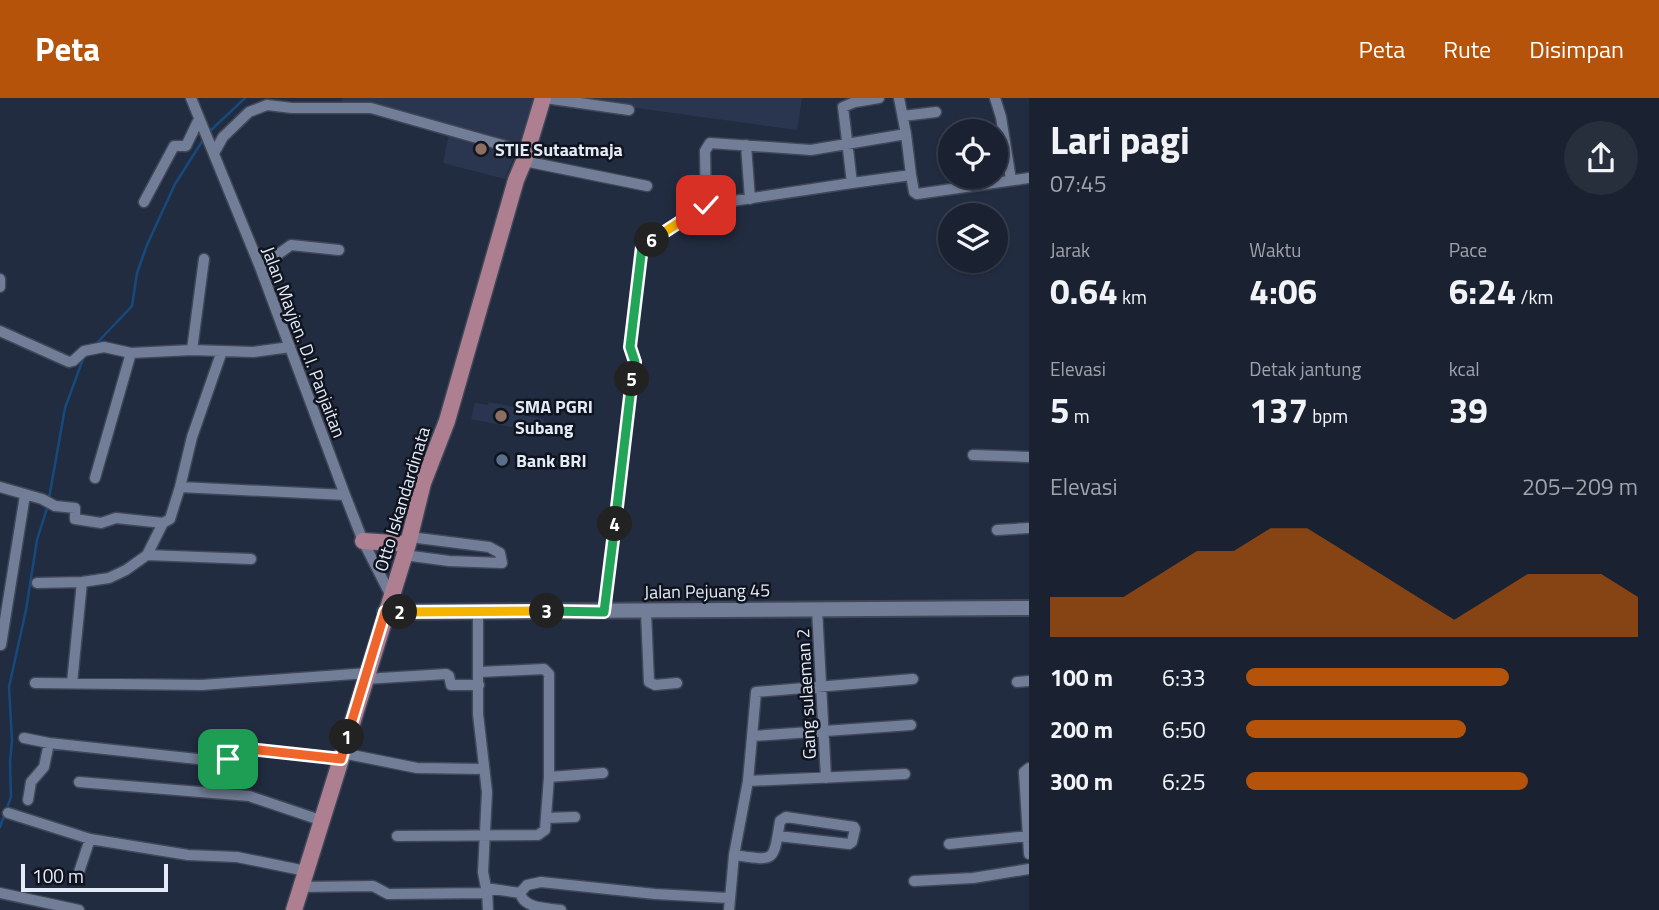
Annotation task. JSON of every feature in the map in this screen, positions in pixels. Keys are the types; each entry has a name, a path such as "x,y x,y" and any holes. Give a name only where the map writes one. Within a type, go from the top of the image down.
{"main road":[{"name":"Otto Iskandardinata","path":"294,910 407,545 423,483 447,421 516,180 544,98"},
{"path":"363,541 407,545"}],"street":[{"name":"Jalan Mayjen. D.I. Panjaitan","path":"191,98 260,267 388,604"},
{"path":"544,98 629,110"},
{"path":"852,183 843,108 855,100 879,98"},
{"path":"899,98 914,192 917,194 1029,178"},
{"path":"995,98 1001,117 1011,180"},
{"path":"212,150 254,108 267,105 292,108 371,108 526,157 647,186"},
{"path":"903,116 936,112"},
{"path":"144,202 174,146 186,146 201,122"},
{"path":"706,205 707,145 713,142 799,150 848,145 906,134"},
{"path":"746,145 750,199"},
{"path":"604,612 635,362 630,347 642,247 706,205 911,175"},
{"path":"260,267 291,245 339,250"},
{"path":"192,350 204,259"},
{"path":"0,279 0,287"},
{"path":"0,331 69,362 89,349 104,347 131,353 192,350 253,352 290,347"},
{"path":"37,583 82,582 117,575 146,555 163,523 170,519 191,437 222,351"},
{"path":"94,478 131,353"},
{"path":"973,455 1029,457"},
{"path":"0,487 47,501 55,506 75,509 75,519 101,523 116,518 163,523"},
{"path":"180,488 345,495"},
{"path":"1,645 26,495"},
{"path":"997,530 1029,528"},
{"path":"407,545 489,547 500,553 502,563 449,561 407,545"},
{"path":"146,555 251,559"},
{"path":"72,683 82,582"},
{"name":"Jalan Pejuang 45","path":"388,604 478,611 604,612 1029,608"},
{"name":"Gang sulaeman 2","path":"817,609 826,778"},
{"path":"478,611 478,714 487,792 483,872 488,910"},
{"path":"646,612 649,682 655,685 677,683"},
{"path":"397,836 538,835 545,830 549,777 548,671 480,672"},
{"path":"35,682 202,685 446,674 452,685 479,685"},
{"path":"729,910 734,855 748,781 756,692 913,679"},
{"path":"1017,682 1029,681"},
{"path":"753,736 911,726"},
{"path":"24,738 225,762 232,747 341,756 417,768 484,769"},
{"path":"28,800 31,782 44,767 49,743"},
{"path":"1029,768 1024,772 1029,854"},
{"path":"549,777 603,774"},
{"path":"748,781 905,774"},
{"path":"79,782 248,796 323,821"},
{"path":"8,813 90,839 188,855 237,857 306,871"},
{"path":"546,818 575,817"},
{"path":"734,855 766,860 775,851 780,821 786,817 855,829 849,844 778,836"},
{"path":"950,844 1028,836"},
{"path":"79,872 90,839"},
{"path":"914,881 973,877 1029,869"},
{"path":"520,893 527,885 541,882 655,894 729,898"},
{"path":"300,887 373,886 388,894 487,891 520,893"},
{"path":"0,892 79,910"},
{"path":"520,893 527,904 561,910"}],"shaded area":[{"name":"STIE Sutaatmaja","path":"342,98 537,98 505,179 443,163 449,134 341,104"},
{"path":"564,98 802,98 797,130"},
{"name":"SMA PGRI Subang","path":"489,402 518,408 517,414 544,419 541,433 471,419 475,403 488,405"}],"waterway":[{"path":"209,132 245,98"},
{"path":"96,344 132,306 137,273 147,245 175,184 203,140"},
{"path":"49,498 65,408 83,359"},
{"path":"0,827 11,797 9,687 26,610 37,540 48,505"}],"place":[{"name":"STIE Sutaatmaja","path":"481,149"},
{"name":"SMA PGRI Subang","path":"501,416"},
{"name":"Bank BRI","path":"502,460"}],"route":[{"path":"228,759 229,749 232,747 341,759 385,612 604,612 635,362 630,347 642,247 706,205"}]}
